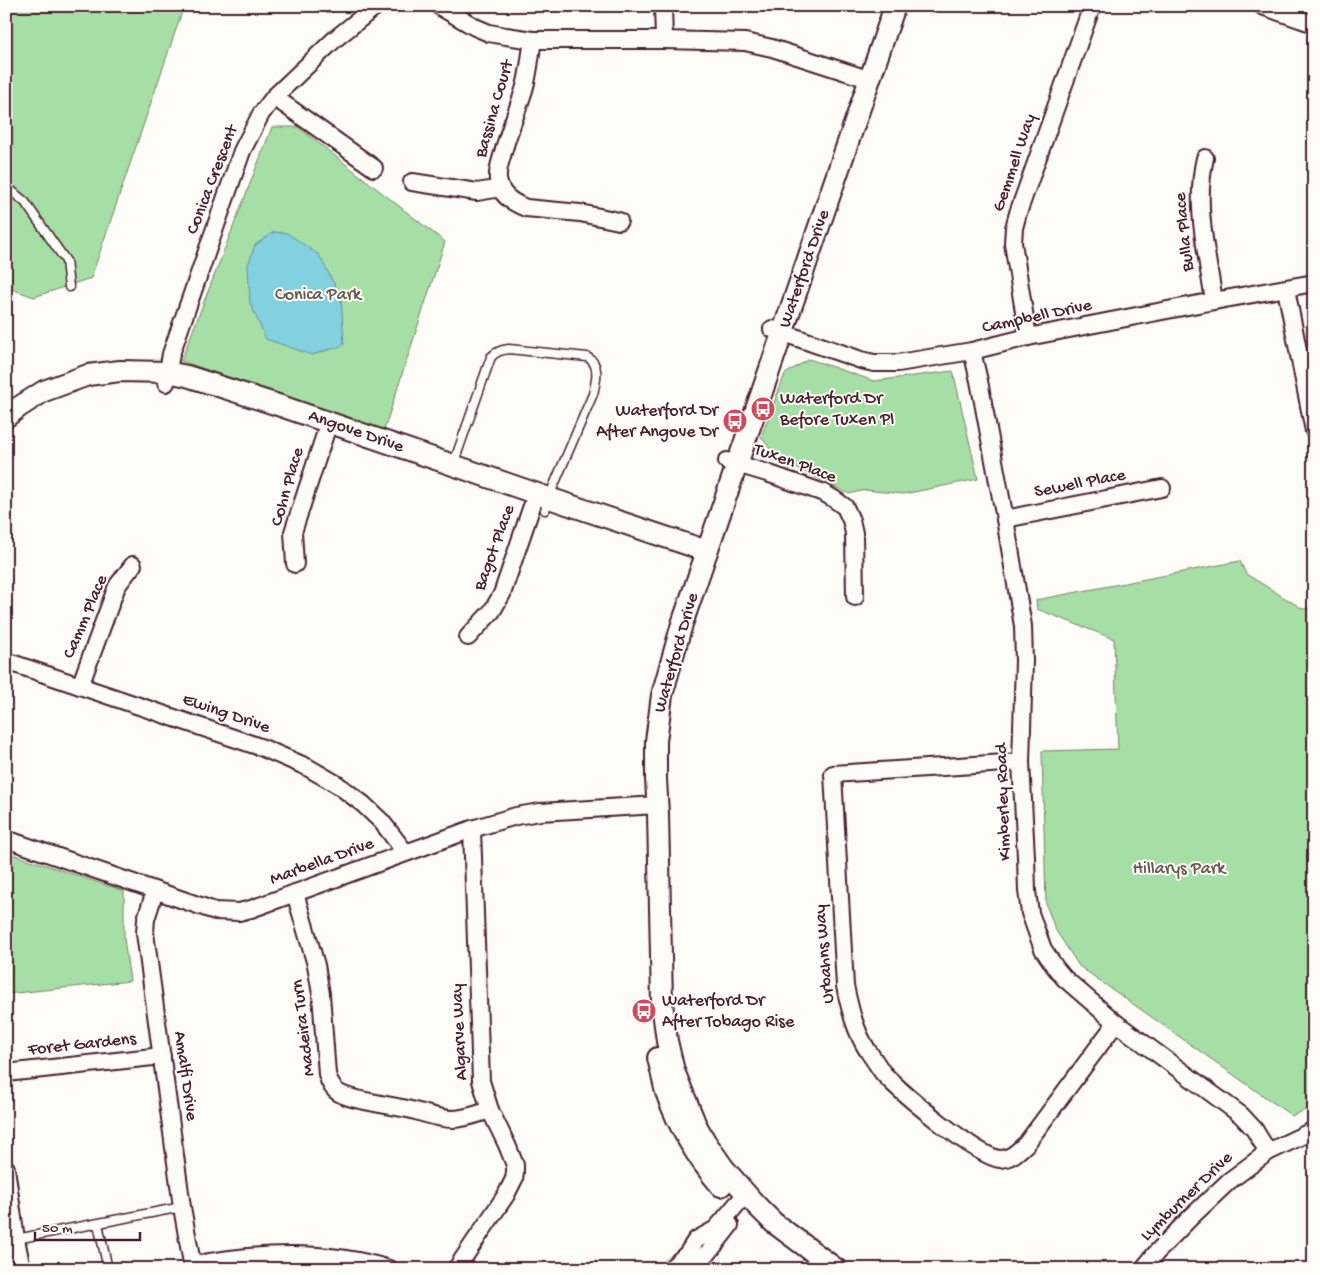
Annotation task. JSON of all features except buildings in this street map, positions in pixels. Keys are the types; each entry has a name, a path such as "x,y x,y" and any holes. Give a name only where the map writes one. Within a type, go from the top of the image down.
{"street":[{"name":"Conica Crescent","path":"166,378 170,354 242,151 262,114 274,97 335,39 376,6"},
{"path":"439,6 489,33 533,40 744,42 758,44 865,78"},
{"path":"663,6 664,40"},
{"name":"Waterford Drive","path":"865,78 883,6"},
{"name":"Waterford Drive","path":"813,1269 702,1162 677,1118 666,1091 654,1043 651,1016 652,806 645,777 645,732 649,698 660,655 700,555 865,78 896,6"},
{"name":"Gemmell Way","path":"1028,338 1014,249 1014,228 1092,6"},
{"path":"1262,6 1314,24"},
{"name":"Bassina Court","path":"501,188 498,181 498,173 510,127 529,70 533,40"},
{"path":"274,97 374,168"},
{"name":"Bulla Place","path":"1204,158 1200,179 1200,211 1214,301"},
{"path":"412,182 477,192 501,188 510,200 526,208 580,213 619,221"},
{"name":"Campbell Drive","path":"778,330 860,360 874,363 898,362 972,351 1214,301 1314,284"},
{"path":"1286,289 1314,431"},
{"name":"Kimberley Road","path":"972,351 1005,519 1023,626 1022,762 1027,891 1030,914 1043,949 1064,978 1116,1023 1241,1116 1254,1129 1268,1152"},
{"name":"Angove Drive","path":"6,417 44,391 88,375 120,371 210,382 327,429 700,555"},
{"name":"Angove Drive","path":"6,433 33,412 69,394 87,388 148,382 166,378"},
{"name":"Angove Drive","path":"327,429 453,465 540,502"},
{"name":"Cohn Place","path":"296,564 293,532 327,429"},
{"name":"Tuxen Place","path":"732,462 824,494 845,508 851,520 854,533 855,598"},
{"name":"Sewell Place","path":"1005,519 1162,488"},
{"name":"Bagot Place","path":"468,637 492,611 502,594 540,502"},
{"name":"Camm Place","path":"80,686 117,586 133,565"},
{"name":"Ewing Drive","path":"6,661 263,748 308,767 338,784 363,804 382,822 405,852"},
{"name":"Urbahns Way","path":"1022,762 833,774 845,986 856,1027 882,1072 903,1092 954,1133 988,1155 1000,1159 1017,1153 1026,1144 1116,1023"},
{"name":"Marbella Drive","path":"6,839 214,911 239,912 405,852 516,816 540,812 652,806"},
{"name":"Algarve Way","path":"456,1269 506,1195 514,1179 515,1172 512,1156 490,1110 483,1090 480,1065 472,829"},
{"name":"Amalfi Drive","path":"155,891 146,919 145,933 182,1207 192,1267"},
{"name":"Madeira Turn","path":"295,893 316,965 321,994 327,1074 333,1088 350,1097 446,1118 466,1118 490,1110"},
{"name":"Foret Gardens","path":"6,1073 162,1056"},
{"name":"Lymburner Drive","path":"1148,1267 1212,1196 1229,1181 1268,1152 1314,1130"},
{"path":"6,1168 16,1254"},
{"path":"670,1269 686,1254 696,1240 716,1229 745,1204"},
{"path":"685,1269 709,1252 745,1204"},
{"name":"Waterford Drive","path":"745,1204 836,1269"},
{"path":"192,1267 222,1260 312,1256 350,1260 388,1269"}],"lane":[{"path":"6,186 25,202 66,261 69,288"},
{"path":"453,465 494,353 509,350 587,357 595,364 596,383 593,394 540,502"},
{"path":"16,1254 98,1224 182,1207"},
{"path":"98,1224 108,1269"}],"green space":[{"path":"6,6 184,6 91,278 34,297 6,287"},
{"name":"Conica Park","path":"272,127 298,127 445,242 384,430 181,361"},
{"path":"809,359 874,381 953,371 978,479 904,494 865,490 849,494 778,459 761,437 785,374"},
{"name":"Hillarys Park","path":"1240,561 1246,574 1303,609 1314,608 1314,1106 1292,1116 1079,966 1055,929 1046,904 1042,751 1118,749 1114,639 1037,609 1036,600"},
{"path":"6,852 124,891 124,939 130,981 6,994"}],"water":[{"path":"274,232 287,233 319,255 341,297 344,345 312,355 266,339 250,303 248,265 255,245"}],"place":[{"name":"Waterford Dr Before Tuxen Pl","path":"763,409"},
{"name":"Waterford Dr After Angove Dr","path":"735,421"},
{"name":"Waterford Dr After Tobago Rise","path":"644,1011"}]}
